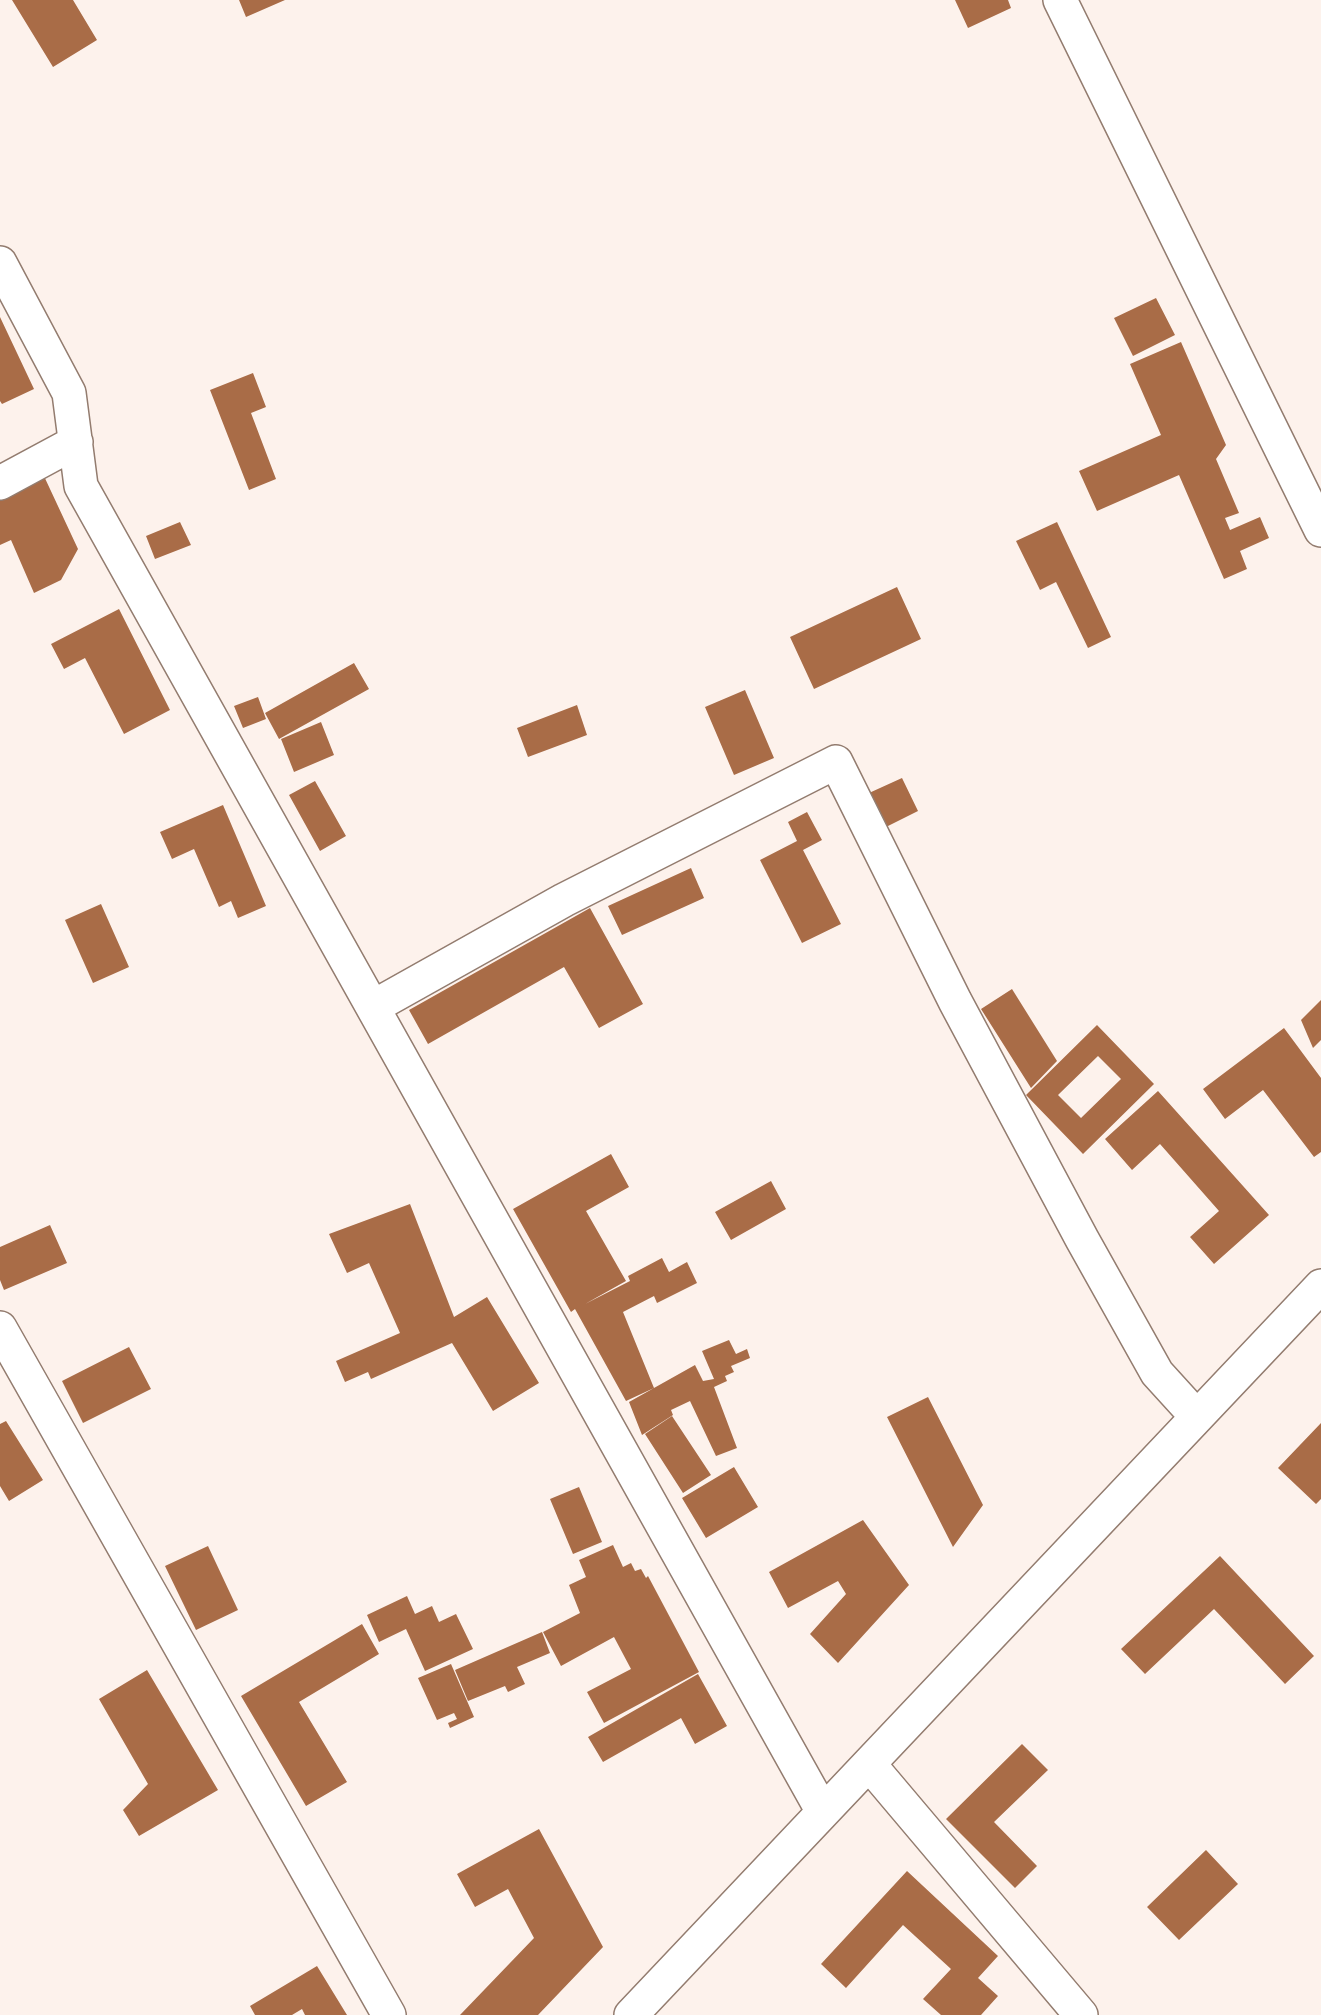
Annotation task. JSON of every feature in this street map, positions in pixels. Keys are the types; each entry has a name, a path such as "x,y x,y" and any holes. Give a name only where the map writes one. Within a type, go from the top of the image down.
{"street":[{"path":"1060,0 1321,530"},
{"path":"0,263 69,393 81,486 823,1812"},
{"path":"0,483 76,442"},
{"path":"372,1007 564,900 836,762 955,1001 1082,1239 1157,1373 1197,1417"},
{"path":"631,2015 1321,1286"},
{"path":"0,1328 389,2015"},
{"path":"869,1764 1081,2015"}],"building":[{"path":"12,0 73,0 97,40 53,67"},
{"path":"239,0 285,0 246,17"},
{"path":"955,0 1008,0 1011,8 968,28"},
{"path":"1156,298 1175,335 1133,356 1114,318"},
{"path":"0,317 34,389 2,404 0,401"},
{"path":"1181,342 1226,445 1216,459 1239,513 1225,518 1230,530 1260,517 1269,538 1240,551 1247,569 1224,579 1179,475 1097,511 1079,471 1161,435 1130,364"},
{"path":"253,373 266,407 251,413 276,479 249,490 210,390"},
{"path":"43,474 78,549 61,580 34,593 11,540 0,545 0,494"},
{"path":"180,522 191,545 155,559 146,536"},
{"path":"1057,522 1111,637 1088,648 1056,582 1040,590 1016,541"},
{"path":"897,587 921,639 814,689 790,637"},
{"path":"119,609 170,710 124,734 85,658 64,669 51,644"},
{"path":"354,663 369,689 279,739 265,713"},
{"path":"745,690 774,758 734,775 705,707"},
{"path":"258,697 266,719 243,728 234,706"},
{"path":"577,705 587,735 528,757 517,728"},
{"path":"321,722 334,755 294,772 281,739"},
{"path":"902,778 918,811 886,827 869,793"},
{"path":"315,781 346,836 320,851 289,795"},
{"path":"223,805 266,906 238,918 231,901 219,907 194,849 172,859 160,832"},
{"path":"807,812 822,840 803,850 841,924 802,943 760,860 797,841 788,822"},
{"path":"691,868 704,898 622,935 608,906"},
{"path":"101,904 129,967 93,983 65,920"},
{"path":"590,908 643,1004 599,1028 564,967 428,1044 409,1010"},
{"path":"1012,989 1057,1061 1031,1088 981,1009"},
{"path":"1321,1000 1321,1040 1313,1048 1301,1020"},
{"path":"1097,1025 1154,1084 1083,1154 1026,1095","holes":["1098,1056 1121,1079 1081,1118 1058,1095"]},
{"path":"1284,1028 1321,1078 1321,1152 1314,1157 1263,1090 1225,1119 1203,1089"},
{"path":"1158,1091 1269,1215 1214,1264 1190,1237 1219,1211 1160,1144 1132,1170 1105,1139"},
{"path":"611,1154 629,1187 586,1211 626,1281 585,1304 630,1281 628,1276 662,1258 669,1272 687,1262 697,1283 657,1303 654,1296 623,1312 654,1388 626,1401 575,1309 571,1312 513,1209"},
{"path":"771,1181 786,1209 731,1240 715,1212"},
{"path":"410,1204 454,1317 487,1297 539,1383 493,1411 452,1343 371,1379 368,1372 345,1382 336,1361 400,1333 369,1263 347,1273 329,1234"},
{"path":"50,1225 67,1263 4,1290 0,1280 0,1247"},
{"path":"729,1340 736,1354 747,1349 750,1358 731,1366 734,1372 725,1376 727,1381 714,1387 737,1448 716,1456 690,1401 671,1410 673,1415 642,1435 629,1402 695,1365 703,1381 714,1379 702,1351"},
{"path":"129,1347 151,1389 83,1423 62,1381"},
{"path":"928,1397 983,1505 953,1547 887,1417"},
{"path":"672,1416 711,1475 683,1493 645,1434"},
{"path":"6,1421 43,1480 9,1501 0,1486 0,1424"},
{"path":"1321,1423 1321,1499 1316,1504 1278,1468"},
{"path":"734,1467 758,1507 706,1538 682,1498"},
{"path":"579,1487 602,1542 573,1554 550,1499"},
{"path":"863,1520 909,1585 838,1663 810,1634 846,1594 838,1581 788,1608 769,1572"},
{"path":"613,1545 623,1567 631,1563 635,1571 641,1569 646,1578 648,1576 699,1672 604,1723 587,1692 631,1669 614,1637 561,1666 543,1632 580,1613 569,1585 586,1577 579,1560"},
{"path":"208,1546 238,1610 196,1630 165,1566"},
{"path":"1220,1556 1314,1656 1285,1684 1214,1609 1145,1674 1121,1649"},
{"path":"407,1596 415,1614 432,1606 439,1622 456,1614 473,1649 425,1671 406,1629 379,1642 367,1615"},
{"path":"362,1624 379,1654 299,1702 347,1782 306,1806 241,1696"},
{"path":"542,1632 550,1653 517,1667 525,1684 508,1692 505,1686 468,1701 455,1670"},
{"path":"451,1664 474,1717 450,1728 448,1723 457,1719 454,1713 437,1720 418,1678"},
{"path":"147,1670 218,1790 139,1836 123,1810 148,1784 99,1699"},
{"path":"698,1674 727,1726 695,1744 681,1718 603,1762 588,1737"},
{"path":"1022,1744 1048,1770 994,1822 1037,1866 1015,1888 946,1819"},
{"path":"539,1829 603,1947 538,2015 460,2015 534,1938 508,1889 475,1907 457,1874"},
{"path":"1206,1850 1238,1884 1179,1940 1147,1907"},
{"path":"907,1871 998,1956 978,1978 998,1996 981,2015 941,2015 923,1999 951,1969 903,1925 846,1988 821,1964"},
{"path":"317,1966 347,2015 305,2015 302,2009 292,2015 255,2015 250,2006"}]}
